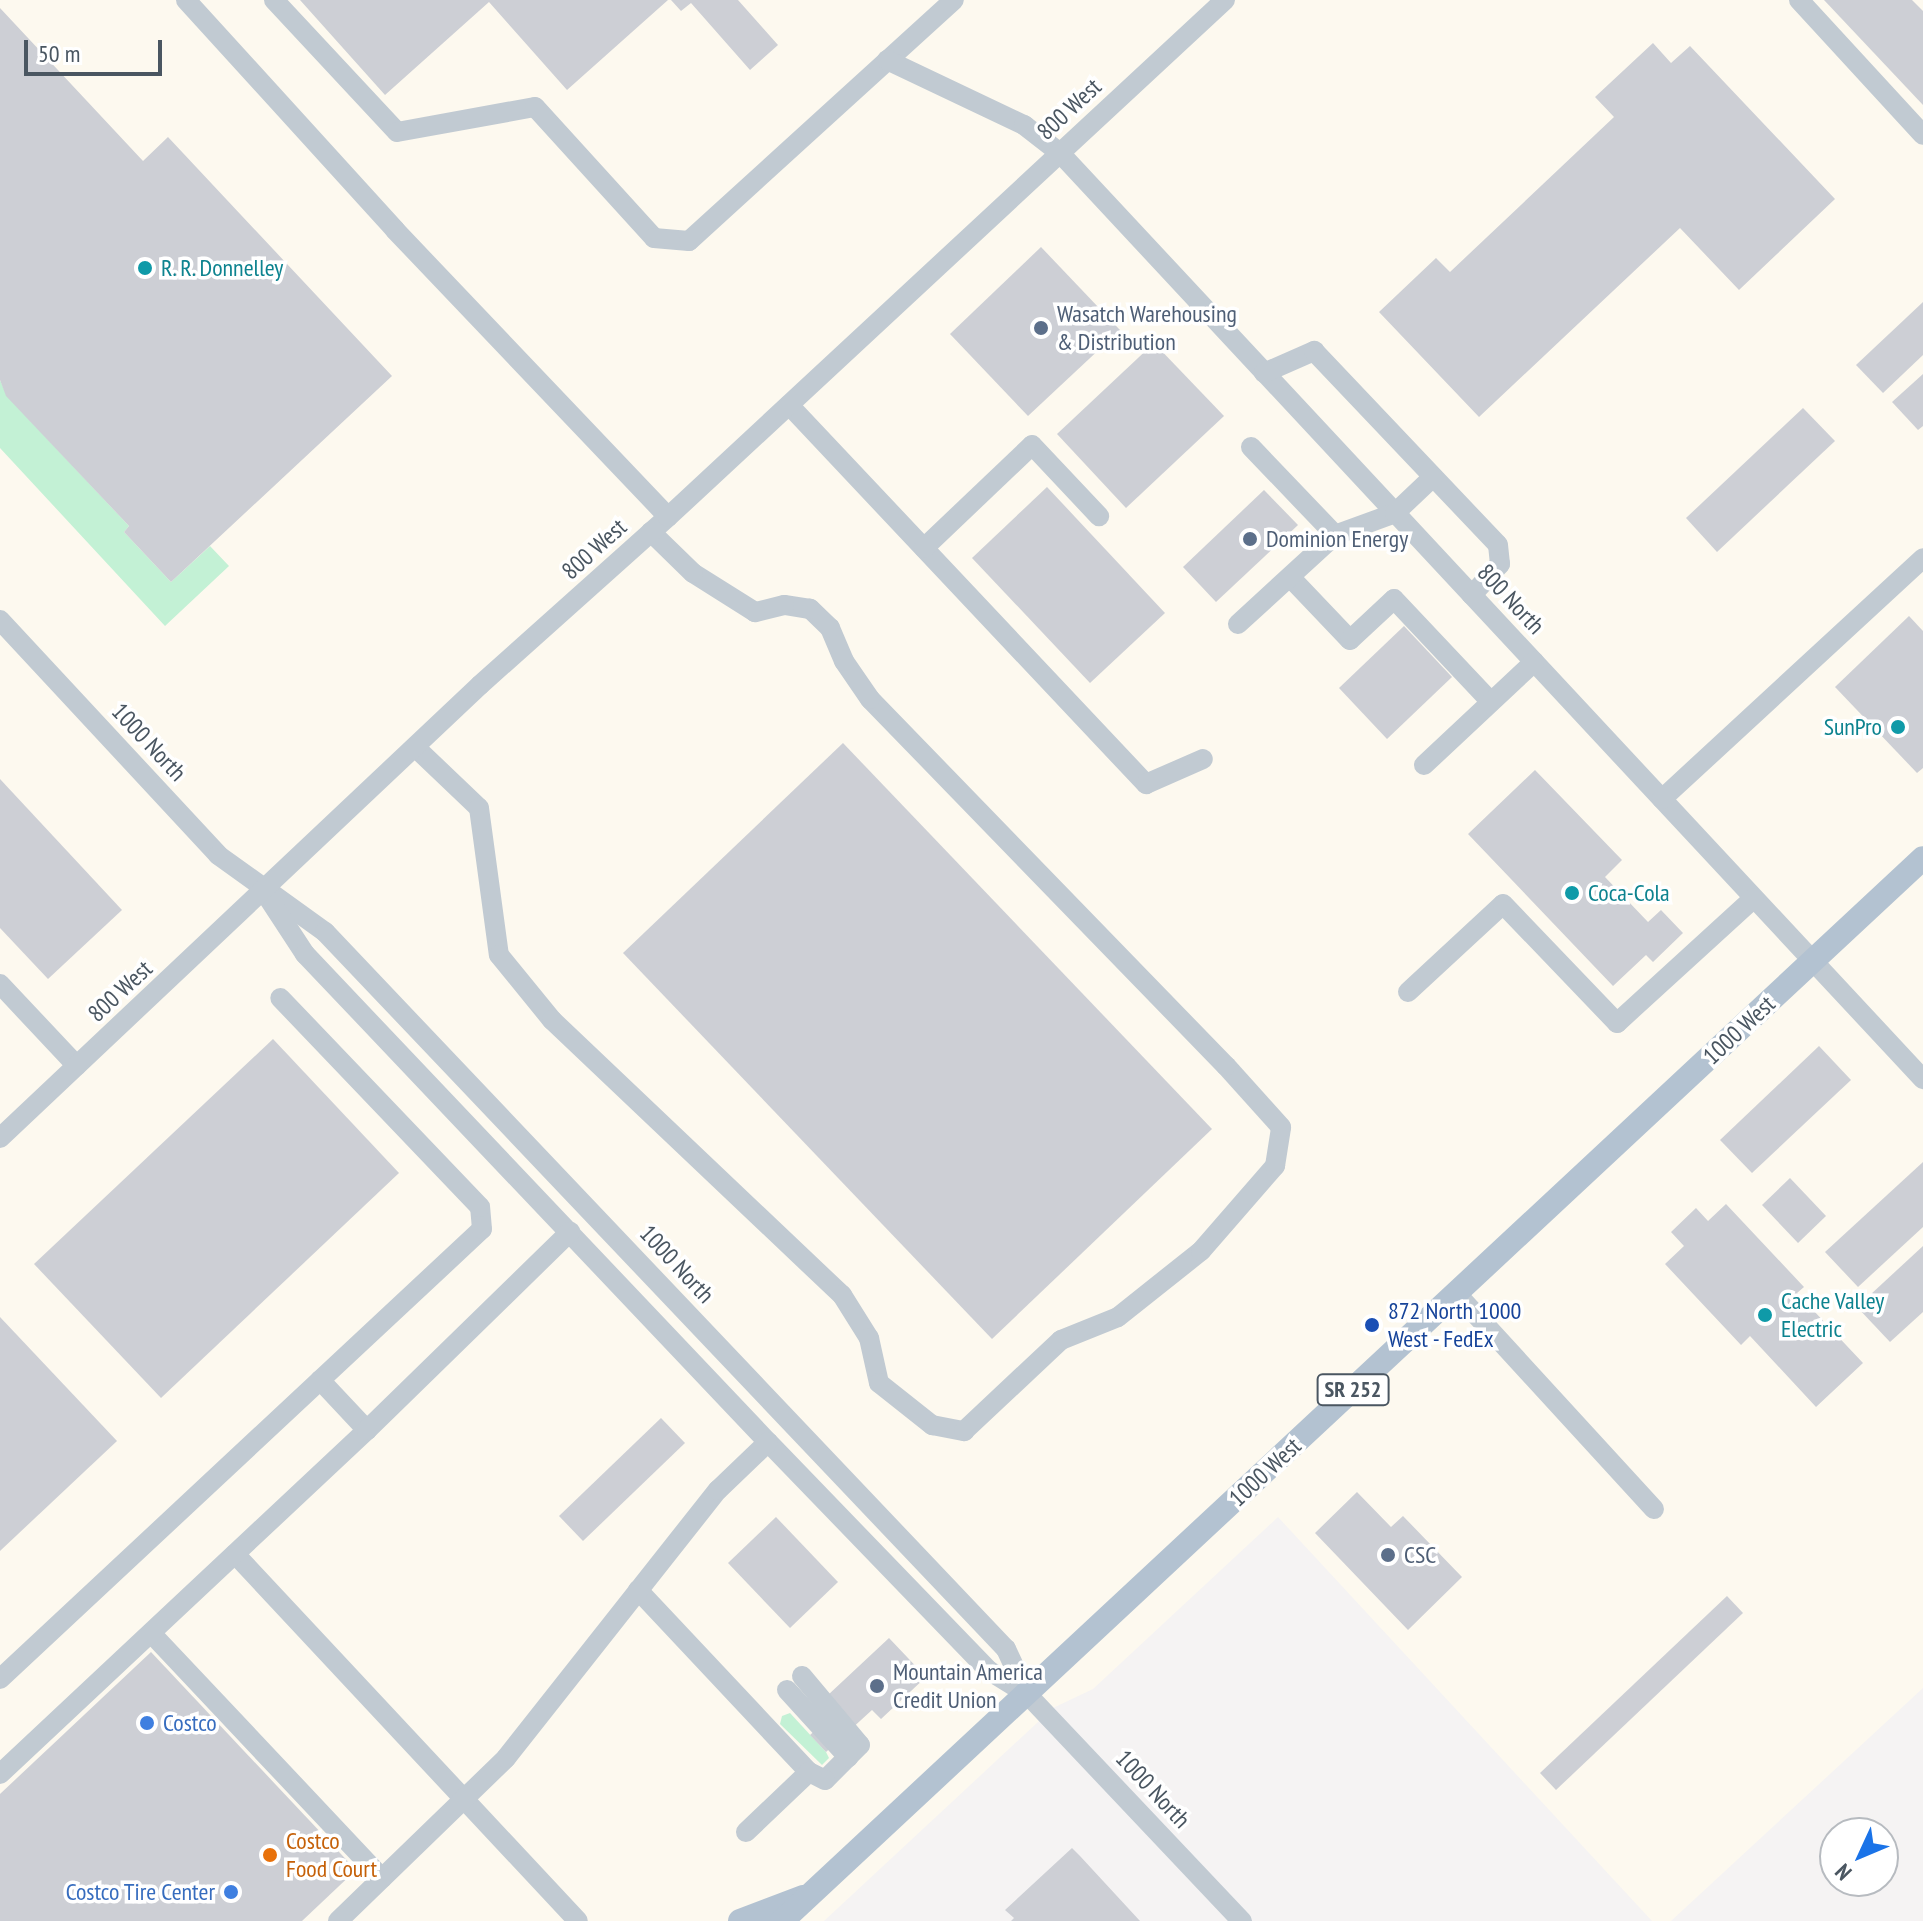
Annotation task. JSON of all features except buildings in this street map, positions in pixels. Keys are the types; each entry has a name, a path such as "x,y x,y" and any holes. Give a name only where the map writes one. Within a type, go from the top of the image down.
{"main road":[{"name":"1000 West","path":"782,1921 1923,858"},
{"path":"740,1921 812,1893"}],"street":[{"path":"186,0 395,230 668,517"},
{"path":"274,0 397,132 535,107 654,238 689,241 954,0"},
{"name":"800 West","path":"0,1138 265,892 415,747 668,517 1225,0"},
{"path":"1799,0 1923,135"},
{"name":"800 North","path":"887,60 1024,125 1060,153 1923,1079"},
{"path":"1264,373 1314,351 1498,545 1500,564 1472,595"},
{"path":"789,405 1146,784 1203,759"},
{"path":"924,548 1032,445 1099,516"},
{"path":"1251,447 1335,535"},
{"path":"1238,624 1335,535 1395,513 1433,477"},
{"path":"415,747 479,808 499,955 552,1020 842,1295 869,1338 879,1383 932,1425 964,1431 1061,1340 1118,1317 1201,1251 1275,1166 1281,1127 1226,1066 870,699 844,661 830,628 810,609 784,605 755,612 693,573 651,532"},
{"path":"1662,799 1923,558"},
{"path":"1290,577 1350,640 1394,599 1491,702"},
{"name":"1000 North","path":"0,620 218,855 265,892 325,932 1006,1649 1027,1694"},
{"path":"1424,765 1534,662"},
{"name":"1000 North","path":"265,892 305,954 768,1442 988,1670 1027,1694 1242,1921"},
{"path":"1408,992 1503,904 1617,1023 1754,898"},
{"path":"0,984 77,1066"},
{"path":"0,1679 482,1229 480,1207 280,998"},
{"path":"0,1774 367,1430 570,1232"},
{"path":"1456,1293 1654,1509"},
{"path":"320,1380 367,1430"},
{"path":"338,1921 506,1758 718,1490 768,1442"},
{"path":"235,1554 578,1921"},
{"path":"638,1590 809,1772 825,1780 860,1745 794,1683"},
{"path":"151,1633 382,1878"},
{"path":"746,1832 809,1772"}],"shaded area":[{"path":"0,0 1923,0 1923,1688 1671,1921 1652,1921 1278,1517 1093,1689 1053,1708 824,1921 0,1921"}],"green space":[{"path":"0,380 7,396 129,526 124,532 171,582 210,546 229,566 165,626 0,448"},
{"path":"790,1713 826,1752 829,1758 822,1765 780,1724 782,1716"}],"place":[{"name":"R. R. Donnelley","path":"145,268"},
{"name":"Wasatch Warehousing & Distribution","path":"1041,328"},
{"name":"Dominion Energy","path":"1250,539"},
{"name":"SunPro","path":"1898,727"},
{"name":"Coca-Cola","path":"1572,893"},
{"name":"Cache Valley Electric","path":"1765,1315"},
{"name":"872 North 1000 West - FedEx","path":"1372,1325"},
{"name":"CSC","path":"1388,1555"},
{"name":"Mountain America Credit Union","path":"877,1686"},
{"name":"Costco","path":"147,1723"},
{"name":"Costco Food Court","path":"270,1855"},
{"name":"Costco Tire Center","path":"231,1892"}]}
